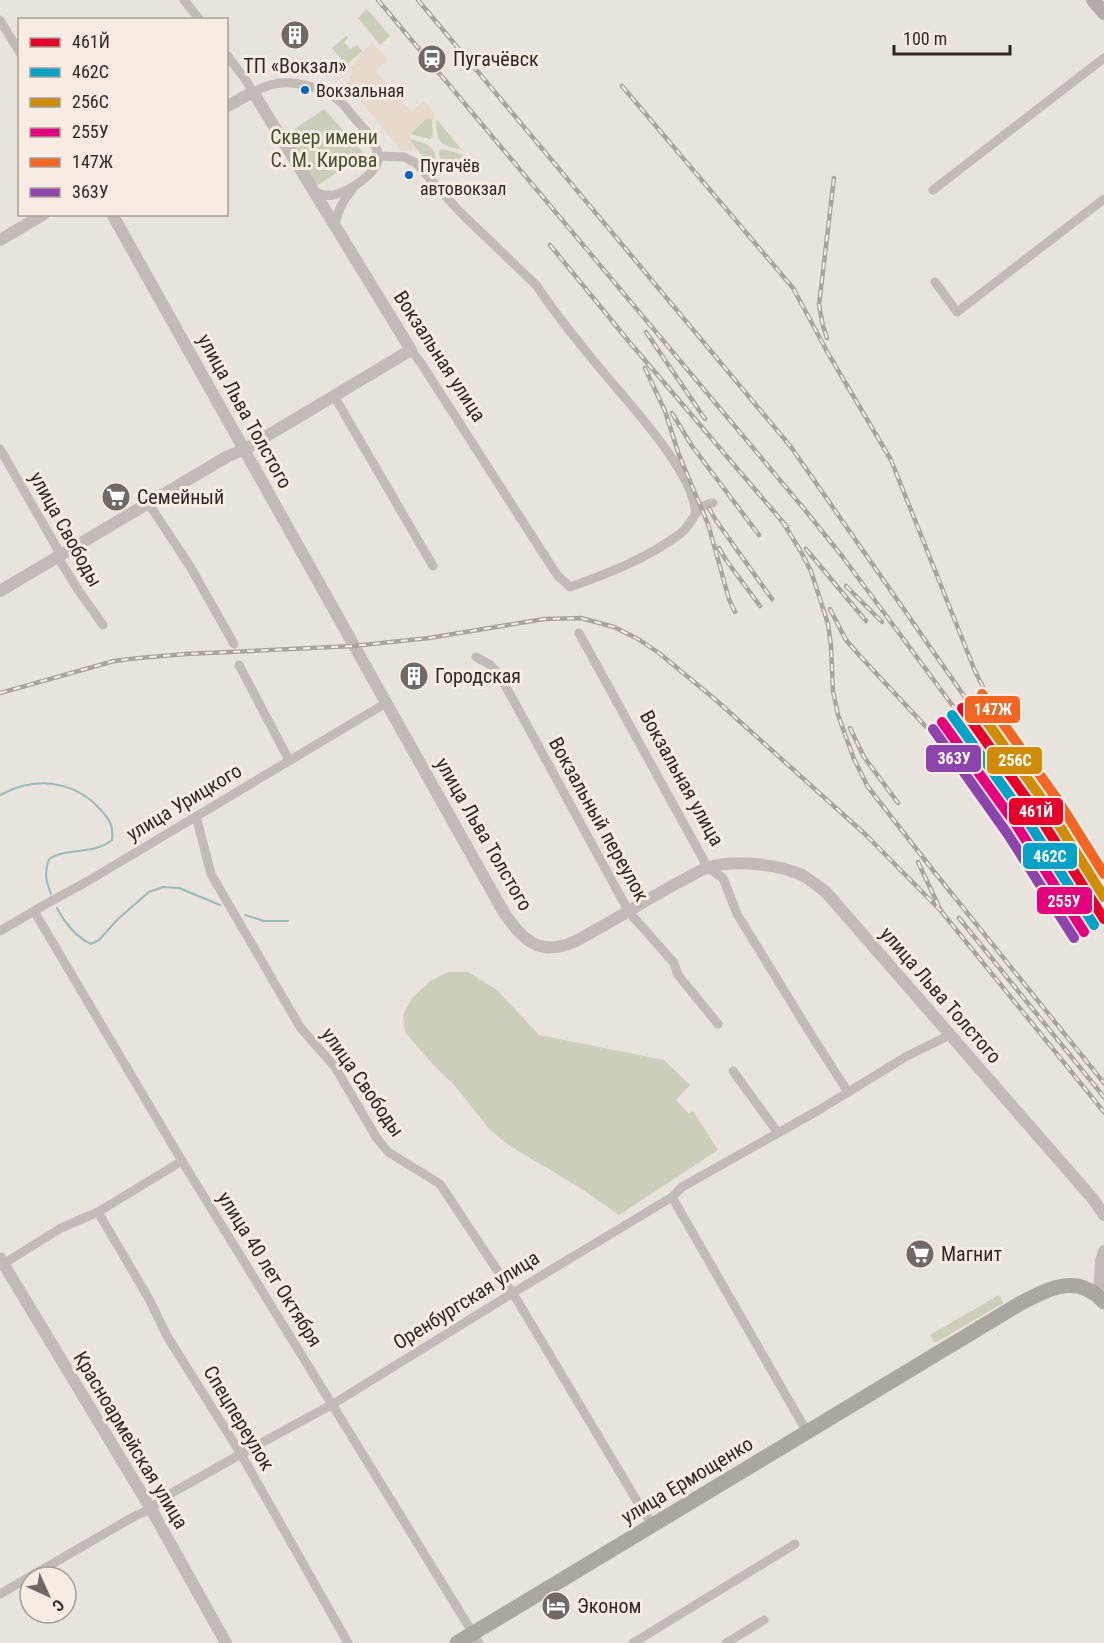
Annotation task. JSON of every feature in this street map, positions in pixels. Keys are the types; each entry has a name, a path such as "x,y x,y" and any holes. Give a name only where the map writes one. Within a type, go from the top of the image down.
{"highway":[{"name":"улица Ермощенко","path":"457,1643 476,1638 653,1525 1012,1307 1038,1294 1062,1286 1081,1286 1101,1299"}],"main road":[{"path":"1093,0 1104,14"}],"street":[{"path":"184,0 198,18"},
{"path":"0,20 18,50"},
{"name":"Вокзальная улица","path":"228,57 245,79 411,350 556,575 570,587 610,573 639,560 680,533 687,527 695,513"},
{"path":"933,190 1104,58"},
{"path":"228,106 253,92 275,84 294,84 318,89 337,99 364,128 378,156 376,164 341,203 336,214 337,229"},
{"path":"378,156 404,157 416,163 459,211 537,286 670,454 696,505 695,513"},
{"path":"314,192 324,196 336,195 353,188"},
{"path":"935,282 957,312 1104,199"},
{"path":"0,240 41,216"},
{"name":"улица Льва Толстого","path":"112,216 503,911 517,929 531,942 542,947 566,945 708,867 745,863 784,869 803,876 825,891 1093,1199 1104,1215"},
{"path":"0,591 411,350"},
{"path":"334,396 433,566"},
{"name":"улица Свободы","path":"0,449 61,555 60,561 103,625"},
{"path":"695,513 706,504 713,503"},
{"path":"149,504 191,568 234,644"},
{"name":"Вокзальная улица","path":"579,633 708,867 723,878 737,914 848,1092"},
{"name":"Вокзальный переулок","path":"476,657 489,664 499,674 629,912 674,963 678,975 718,1024"},
{"path":"239,665 290,760"},
{"name":"улица Урицкого","path":"0,931 386,703"},
{"name":"улица Свободы","path":"196,816 211,874 300,1027 335,1067 376,1137 388,1152 440,1184 517,1300 653,1525"},
{"name":"улица 40 лет Октября","path":"34,911 182,1161 476,1638"},
{"name":"Оренбургская улица","path":"0,1594 151,1509 163,1498 333,1404 511,1293 672,1197 682,1187 907,1056 950,1035"},
{"path":"733,1071 778,1133"},
{"path":"1,1263 61,1228 98,1212 182,1161"},
{"path":"672,1197 807,1432"},
{"name":"Спецпереулок","path":"98,1212 168,1336 241,1454 348,1643"},
{"path":"1101,1299 1101,1261 1104,1251"},
{"name":"Красноармейская улица","path":"1,1263 151,1509 226,1643"},
{"path":"633,1643 795,1544"},
{"path":"726,1643 764,1620"}],"green space":[{"path":"367,9 390,36 380,45 358,18"},
{"path":"347,35 348,38 344,42 350,49 357,45 362,51 346,65 332,48"},
{"name":"Сквер имени С. М. Кирова","path":"324,109 365,154 318,185 313,182 285,136"},
{"path":"426,119 432,119 433,137 430,139 410,134"},
{"path":"436,120 462,150 441,142 437,134"},
{"path":"409,139 428,145 434,151 437,170 433,169"},
{"path":"442,149 464,155 441,171 439,151"},
{"path":"448,972 468,972 497,990 539,1035 664,1060 690,1085 676,1100 689,1114 693,1111 718,1150 619,1215 582,1189 510,1146 490,1130 455,1086 405,1032 403,1015 412,998 429,982"},
{"path":"999,1295 1003,1303 935,1343 930,1335"}],"shaded area":[{"path":"373,43 388,60 375,71 411,112 424,101 434,113 434,119 426,119 410,133 410,140 420,152 402,151 346,84 351,80 349,77 353,73 349,69 360,58 357,55"}],"waterway":[{"path":"0,795 33,784 64,786 91,800 110,822 112,840 105,845 64,853 49,859 46,876 51,894"},
{"path":"57,908 71,929 91,944 99,940 118,919 149,892 163,887 179,888 220,905"},
{"path":"245,915 264,921 288,921"}],"railway":[{"path":"378,0 842,556 1001,771 1054,849"},
{"path":"418,0 791,447 1053,824 1104,906"},
{"path":"622,86 793,288 829,355 891,460 975,671 992,705 1025,756"},
{"path":"827,338 819,305 834,178"},
{"path":"550,245 787,527"},
{"path":"646,332 705,419"},
{"path":"645,368 665,411 679,455 708,524 729,599 735,612"},
{"path":"672,413 692,446 759,535"},
{"path":"709,508 772,599"},
{"path":"782,521 811,571 828,624 833,691 838,715 854,759 868,787 1104,1083"},
{"path":"719,548 760,606"},
{"path":"806,549 866,621"},
{"path":"846,586 882,622"},
{"path":"830,609 846,640 997,803"},
{"path":"0,693 114,661 186,654 353,646 429,638 544,619 581,618 614,627 659,653 717,701 866,835 941,911"},
{"path":"850,728 864,757 898,803"},
{"path":"1016,750 1104,879"},
{"path":"918,862 941,911 1104,1112"},
{"path":"959,918 1104,1097"}],"transit line":[{"name":"147Ж","path":"982,694 1057,799 1104,874"},
{"name":"256С","path":"972,701 1047,806 1104,897"},
{"name":"461Й","path":"962,708 1037,813 1104,919"},
{"name":"462С","path":"952,715 1027,820 1094,925"},
{"name":"255У","path":"942,722 1017,826 1084,932"},
{"name":"363У","path":"933,729 1007,833 1074,938"}],"place":[{"name":"ТП «Вокзал»","path":"295,35"},
{"name":"Пугачёвск","path":"432,59"},
{"name":"Вокзальная","path":"305,90"},
{"name":"Пугачёв автовокзал","path":"409,175"},
{"name":"Семейный","path":"116,497"},
{"name":"Городская","path":"414,676"},
{"name":"Магнит","path":"920,1254"},
{"name":"Эконом","path":"556,1606"}]}
